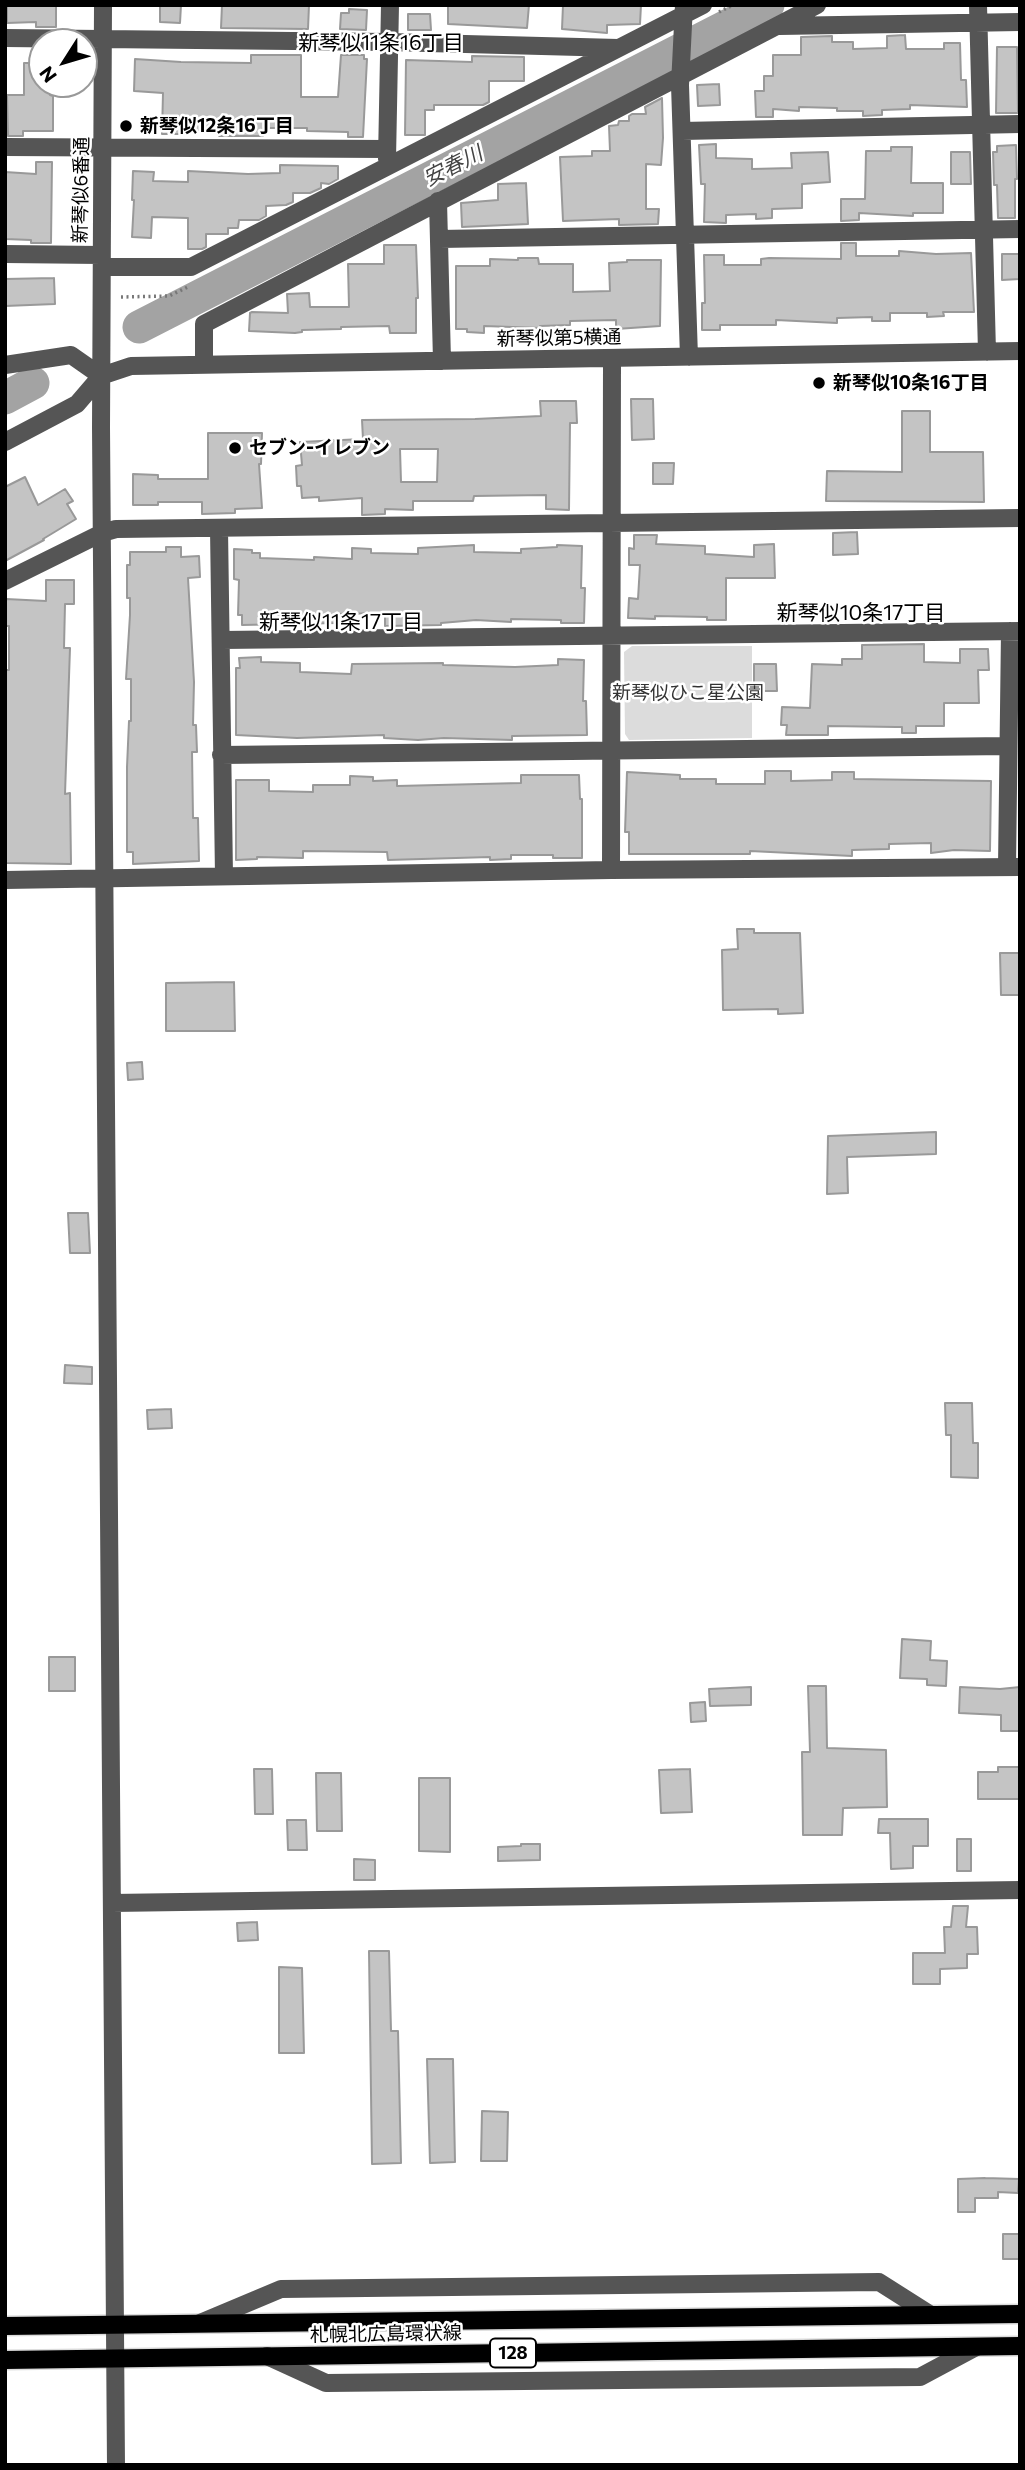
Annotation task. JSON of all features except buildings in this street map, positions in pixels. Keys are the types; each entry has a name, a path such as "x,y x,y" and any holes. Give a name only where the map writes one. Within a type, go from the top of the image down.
{"main road":[{"name":"札幌北広島環状線","path":"5,2326 1020,2314"},
{"name":"札幌北広島環状線","path":"5,2360 1020,2346"}],"street":[{"name":"新琴似6番通","path":"103,5 101,376 116,2465"},
{"path":"387,157 390,5"},
{"path":"5,254 191,267 387,157 620,48 684,10 703,5"},
{"path":"204,365 204,324 681,70 817,5"},
{"path":"684,10 681,131 689,357"},
{"path":"776,26 979,14 1020,22"},
{"path":"979,14 987,352"},
{"path":"5,38 389,42 620,48"},
{"path":"681,131 1020,124"},
{"path":"5,147 102,146 387,157"},
{"path":"438,201 442,362"},
{"path":"440,239 1020,229"},
{"name":"新琴似第5横通","path":"101,376 131,366 1020,351"},
{"path":"5,365 71,355 101,376 77,404 5,442"},
{"path":"611,870 612,358"},
{"path":"5,581 102,533 116,529 1020,518"},
{"path":"219,529 224,876"},
{"path":"5,880 611,870 1013,867 1008,746 1015,631 222,640"},
{"path":"221,755 1008,746"},
{"path":"112,1903 1020,1890"},
{"path":"197,2324 281,2290 879,2282 931,2315"},
{"path":"267,2356 326,2383 920,2377 976,2347"}],"green space":[{"name":"新琴似ひこ星公園","path":"632,646 752,646 752,738 629,740 625,734 624,652"}],"waterway":[{"name":"安春川","path":"139,327 768,5"},
{"name":"安春川","path":"5,398 33,383"}],"place":[{"name":"新琴似12条16丁目","path":"126,126"},
{"name":"新琴似10条16丁目","path":"819,383"},
{"name":"セブン-イレブン","path":"235,448"}],"district":[{"name":"新琴似11条16丁目","path":"381,43"},
{"name":"新琴似10条17丁目","path":"861,613"},
{"name":"新琴似11条17丁目","path":"341,622"}]}
